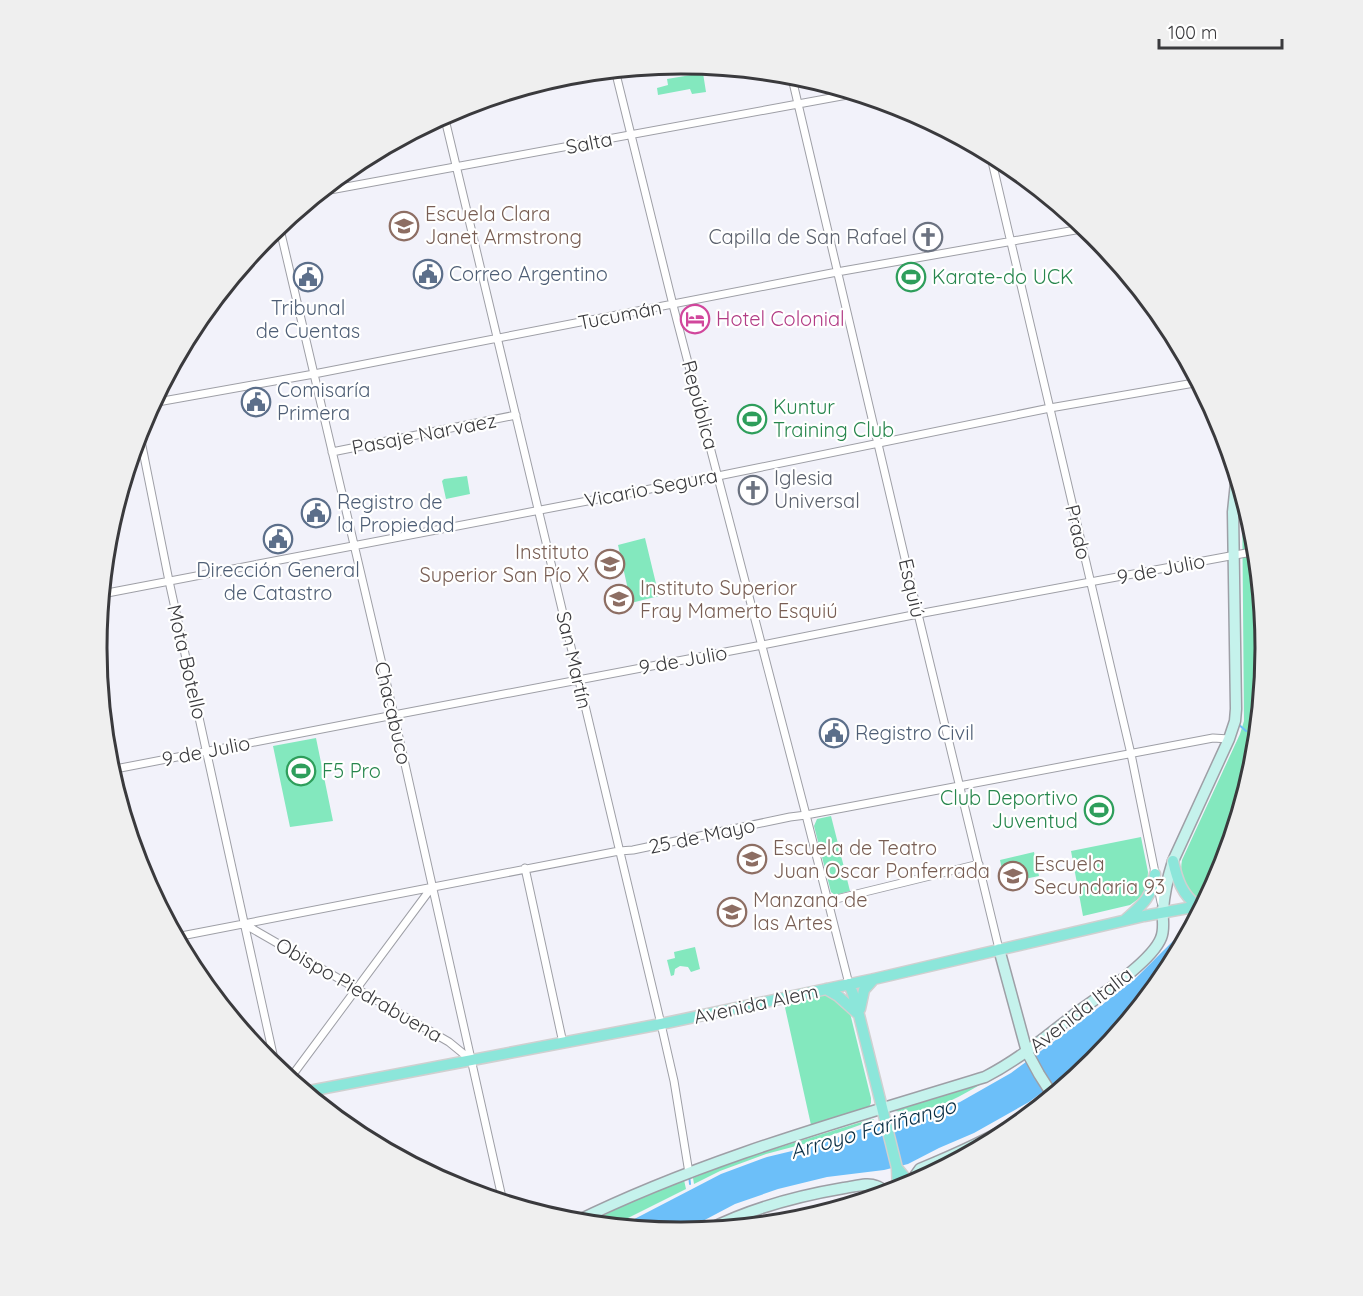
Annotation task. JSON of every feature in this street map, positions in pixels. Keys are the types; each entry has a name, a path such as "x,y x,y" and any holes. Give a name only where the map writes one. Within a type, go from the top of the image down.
{"main road":[{"path":"1173,861 1184,892 1190,900 1196,903"},
{"path":"1125,920 1148,898 1153,889 1155,874"},
{"name":"Avenida Alem","path":"315,1090 661,1024 874,979 1125,920 1195,906"},
{"path":"859,1015 864,990 874,979"},
{"path":"849,984 884,1113 897,1168 898,1180"},
{"path":"826,989 847,1003 859,1015"},
{"path":"897,1168 905,1177"}],"street":[{"name":"República","path":"617,77 673,305 849,984"},
{"name":"Esquiú","path":"793,85 999,949 1028,1055 1049,1089"},
{"name":"Salta","path":"336,189 841,96"},
{"name":"San Martín","path":"446,124 661,1024 689,1173"},
{"name":"Prado","path":"993,165 1131,753 1163,912"},
{"name":"Tucumán","path":"163,401 314,374 837,272 1075,230"},
{"name":"Chacabuco","path":"282,236 394,715 501,1193"},
{"name":"Vicario Segura","path":"110,592 718,476 1050,408 1191,384"},
{"name":"Pasaje Narvaez","path":"332,452 516,415"},
{"name":"Mota Botello","path":"143,449 169,581 272,1051"},
{"name":"Avenida Italia","path":"590,1215 635,1194 746,1152 884,1113 985,1077 1028,1055 1150,954 1162,936 1164,928 1163,912 1167,881 1173,861 1229,739 1235,721 1233,555 1235,495"},
{"name":"9 de Julio","path":"120,768 1248,553"},
{"name":"25 de Mayo","path":"184,935 619,850 633,850 790,817 1213,738 1229,739"},
{"path":"828,901 979,864"},
{"path":"525,868 563,1042"},
{"path":"295,1072 432,887"},
{"name":"Obispo Piedrabuena","path":"244,924 449,1042 471,1060"},
{"path":"919,1171 944,1159"},
{"path":"728,1220 753,1210 827,1191 864,1185 879,1187"}],"green space":[{"path":"703,75 706,92 692,94 690,89 658,95 657,88 668,85 667,79"},
{"path":"467,476 470,494 446,499 442,481"},
{"path":"1242,525 1255,610 1255,686 1251,723 1245,760 1226,833 1197,899 1184,882 1181,871 1182,860 1244,721"},
{"path":"645,538 659,596 631,603 618,545"},
{"name":"F5 Pro","path":"316,738 333,821 290,827 273,746"},
{"path":"831,816 850,891 835,895 831,892 814,826 817,819"},
{"path":"1141,837 1148,872 1147,886 1141,897 1130,905 1083,916 1071,851"},
{"path":"1034,852 1039,876 1005,883 1000,860"},
{"path":"695,947 700,969 691,972 688,967 680,966 671,976 667,960 675,958 674,952"},
{"path":"820,996 837,1000 850,1013 871,1103 869,1107 811,1125 784,1003"},
{"path":"981,1084 940,1105 917,1111 894,1111"},
{"path":"871,1119 874,1120 815,1141 766,1154 720,1171 694,1184 693,1178 732,1162"},
{"path":"684,1180 686,1189 625,1219 601,1217 631,1201"}],"water":[{"name":"Arroyo Fariñango","path":"1179,935 1137,998 1088,1054 1066,1075 1029,1102 974,1133 908,1164 884,1170 827,1177 778,1189 735,1204 702,1221 632,1220 721,1174 767,1157 817,1145 896,1118 925,1115 960,1102 1011,1073 1135,979"}],"waterway":[{"path":"1237,723 1246,731"},
{"path":"689,1175 690,1184"}],"place":[{"name":"Escuela Clara Janet Armstrong","path":"404,226"},
{"name":"Capilla de San Rafael","path":"928,237"},
{"name":"Correo Argentino","path":"428,274"},
{"name":"Tribunal de Cuentas","path":"308,277"},
{"name":"Karate-do UCK","path":"911,277"},
{"name":"Hotel Colonial","path":"695,319"},
{"name":"Comisaría Primera","path":"256,402"},
{"name":"Kuntur Training Club","path":"752,419"},
{"name":"Iglesia Universal","path":"753,490"},
{"name":"Registro de la Propiedad","path":"316,513"},
{"name":"Dirección General de Catastro","path":"278,539"},
{"name":"Instituto Superior San Pío X","path":"610,564"},
{"name":"Instituto Superior Fray Mamerto Esquiú","path":"619,599"},
{"name":"Registro Civil","path":"834,733"},
{"name":"F5 Pro","path":"301,771"},
{"name":"Club Deportivo Juventud","path":"1099,810"},
{"name":"Escuela de Teatro Juan Oscar Ponferrada","path":"752,859"},
{"name":"Escuela Secundaria 93","path":"1013,876"},
{"name":"Manzana de las Artes","path":"732,912"}]}
